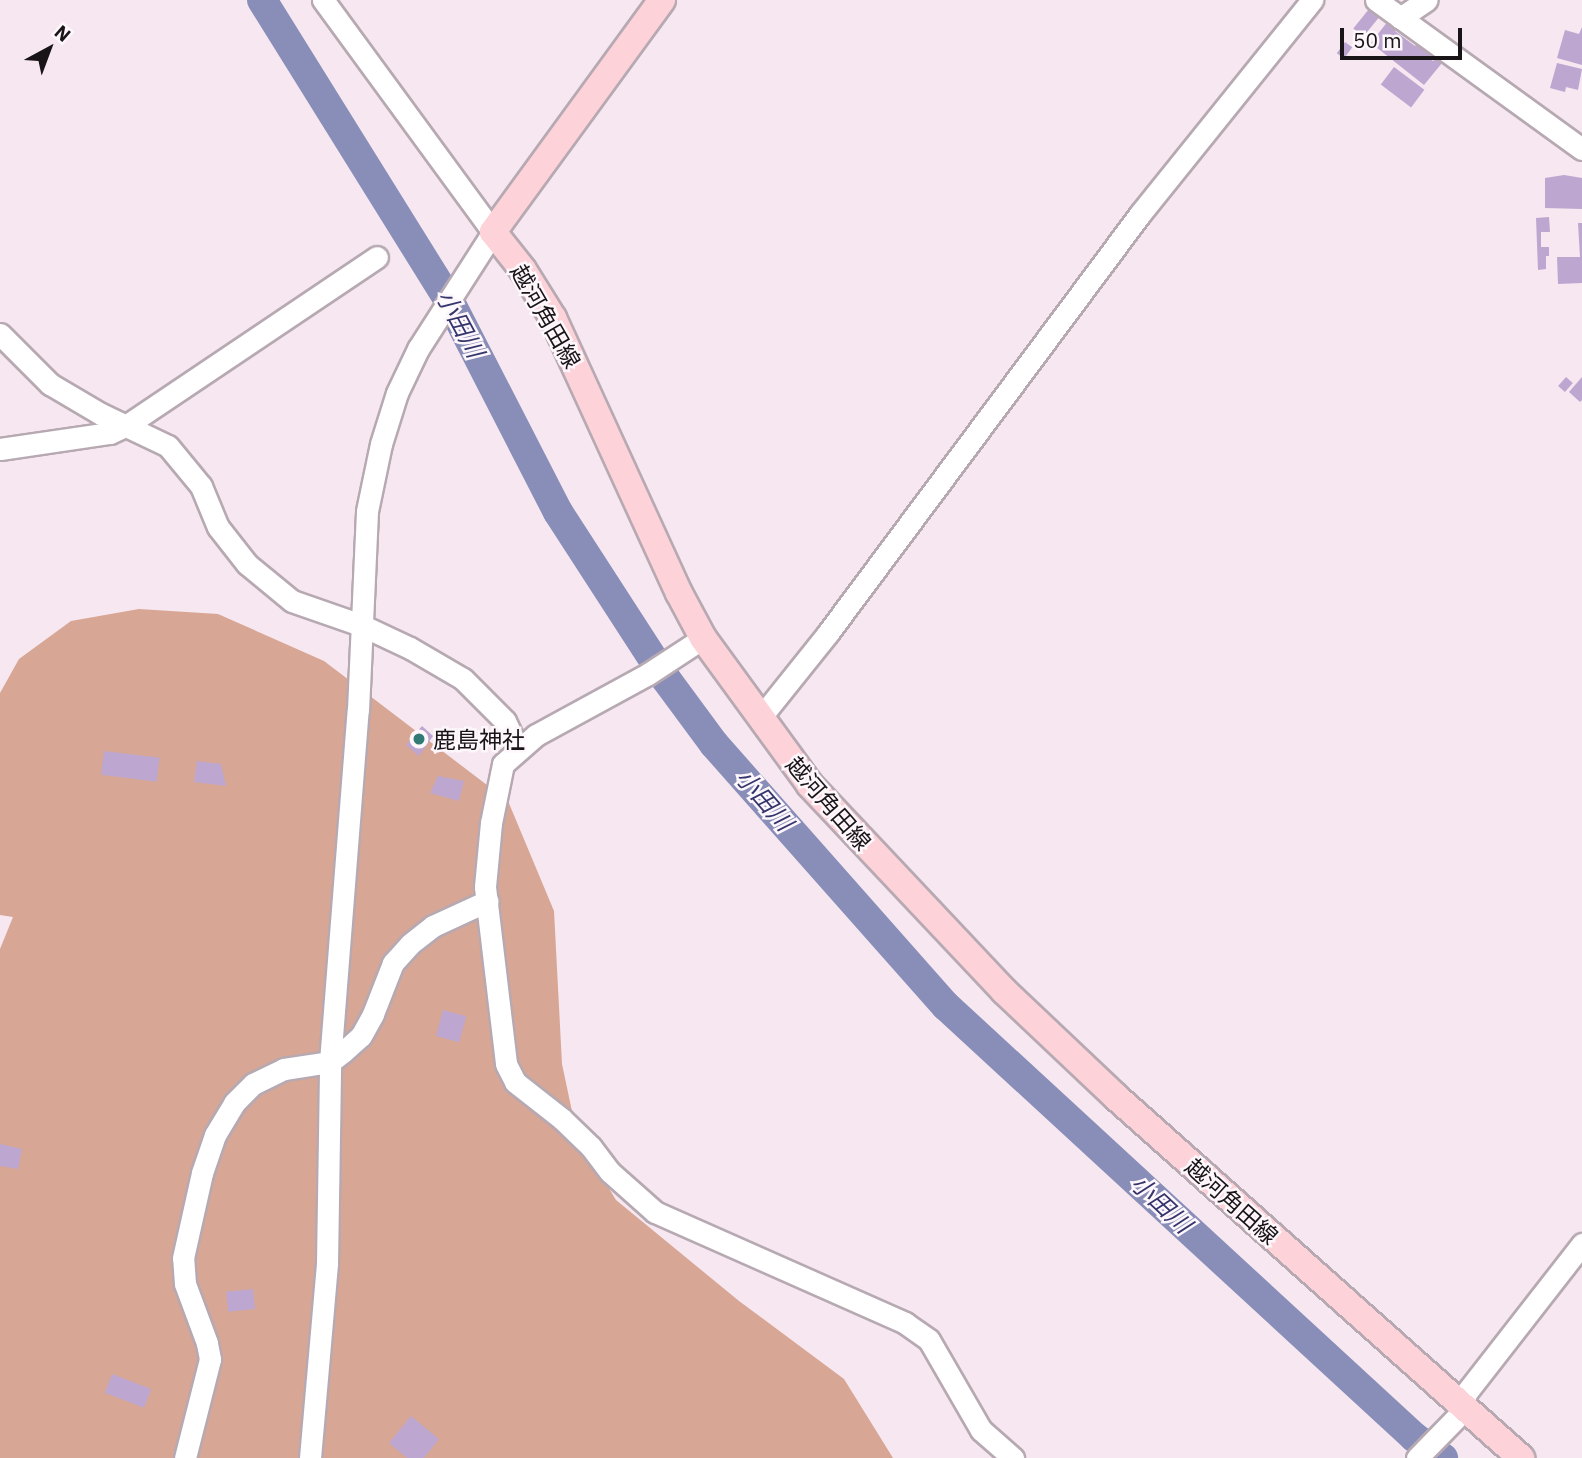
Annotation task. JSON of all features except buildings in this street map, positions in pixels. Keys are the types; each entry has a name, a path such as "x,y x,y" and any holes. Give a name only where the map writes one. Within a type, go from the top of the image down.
{"main road":[{"path":"493,232 662,0"},
{"name":"越河角田線","path":"493,232 523,270 552,318 703,638 810,785 1004,991 1116,1097 1521,1458"}],"street":[{"path":"310,1458 327,1263 330,1062 358,710 367,511 397,393 418,349 493,232 323,0"},
{"path":"760,718 844,612 1140,214 1312,0"},
{"path":"1376,0 1582,149"},
{"path":"1400,18 1427,0"},
{"path":"0,449 110,433 127,425 377,257"},
{"path":"0,334 50,384 101,414 168,446 201,486 218,527 247,564 292,601 361,625 410,648 463,679 505,722 518,748"},
{"path":"703,638 518,748 503,764 491,823 485,887 506,1064 515,1082 562,1119 592,1147 610,1172 655,1212 905,1323 929,1340 981,1430 1013,1458"},
{"path":"185,1458 210,1359 207,1343 185,1284 183,1258 202,1173 215,1135 234,1103 253,1084 284,1069 330,1062 360,1035 373,1014 393,963 410,944 433,926 487,901"},
{"path":"1417,1458 1460,1414 1465,1393 1582,1244"}],"shaded area":[{"path":"139,609 218,614 324,661 508,801 554,911 562,1064 577,1135 616,1200 739,1301 844,1379 893,1458 0,1458 0,949 13,917 0,915 0,693 19,659 71,621"}],"waterway":[{"name":"小田川","path":"262,0 450,302 558,512 666,679 714,744 946,1006 1414,1437 1443,1458"}],"place":[{"name":"鹿島神社","path":"419,739"}]}
